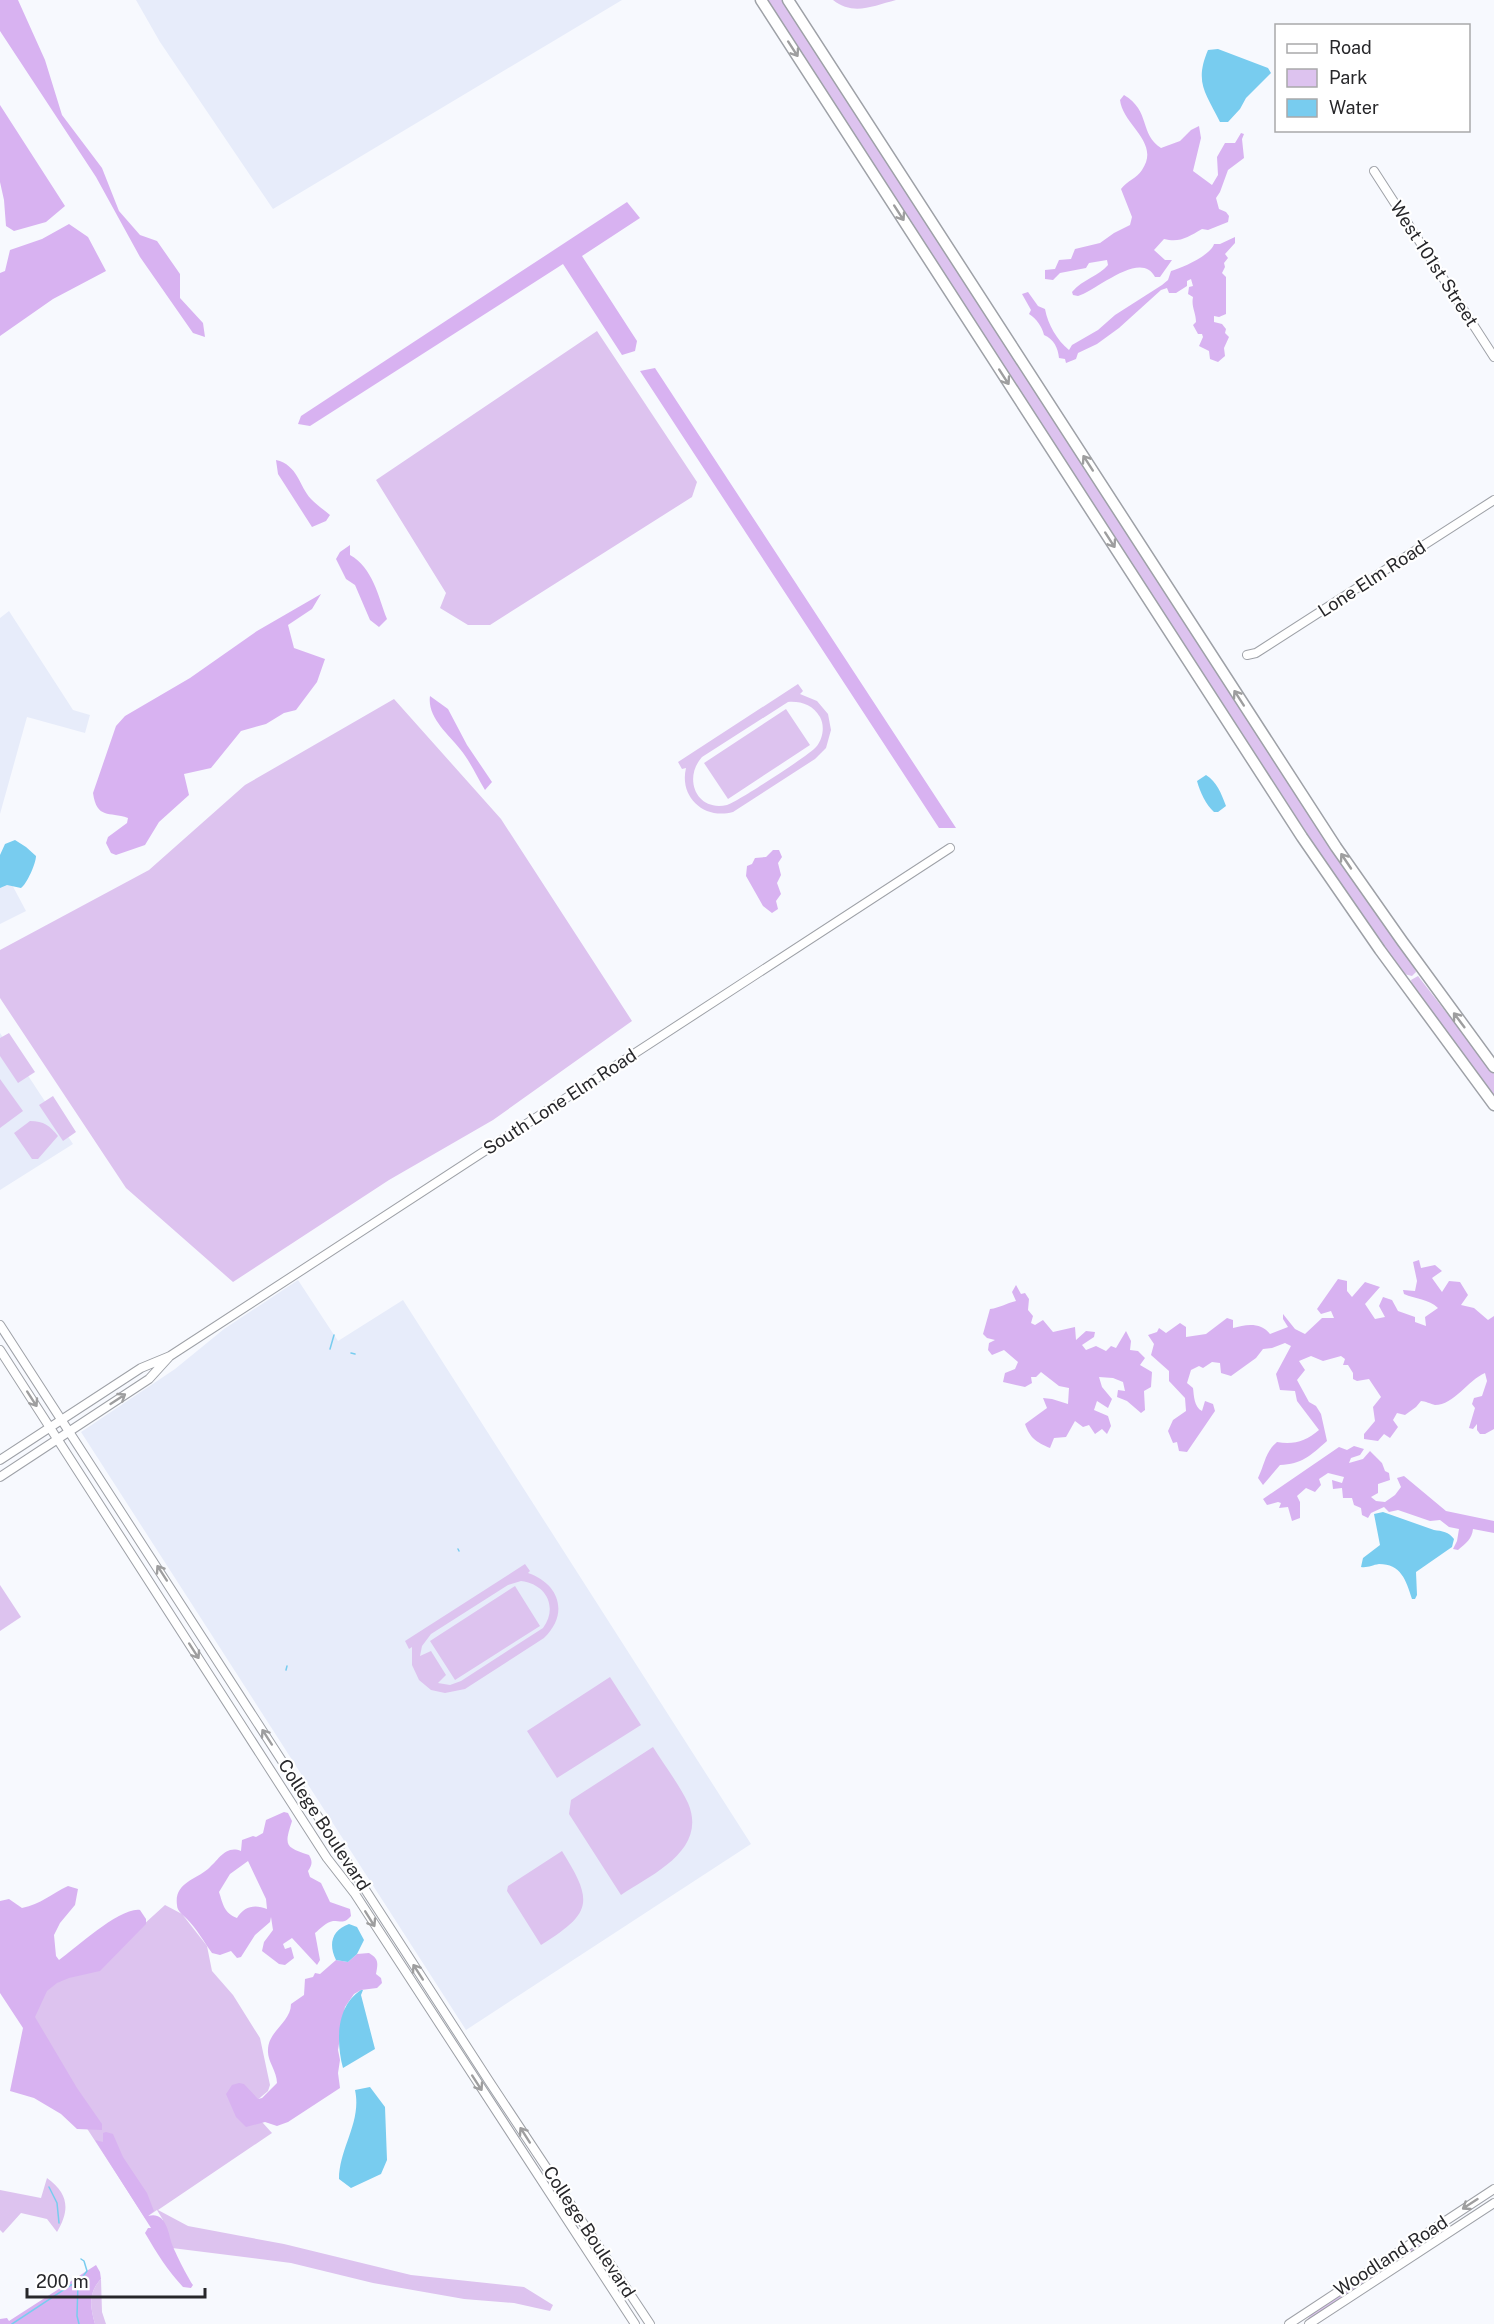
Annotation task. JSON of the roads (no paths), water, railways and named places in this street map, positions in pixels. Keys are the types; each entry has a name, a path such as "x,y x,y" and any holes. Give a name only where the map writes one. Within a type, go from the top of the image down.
{"highway":[{"path":"761,0 1302,837 1380,950 1494,1105"},
{"path":"788,0 1336,847 1494,1066"}],"main road":[{"name":"College Boulevard","path":"0,1325 483,2071 650,2324"},
{"name":"College Boulevard","path":"0,1350 327,1858 355,1894 635,2324"},
{"name":"Woodland Road","path":"1288,2324 1494,2189"},
{"name":"Woodland Road","path":"1309,2324 1494,2203"}],"street":[{"name":"West 101st Street","path":"1374,171 1494,357"},
{"name":"Lone Elm Road","path":"1247,654 1257,653 1494,500"},
{"name":"South Lone Elm Road","path":"0,1460 141,1368 170,1356 950,848"},
{"name":"South Lone Elm Road","path":"0,1477 149,1379 170,1356"}],"water":[{"path":"1218,49 1268,68 1271,73 1246,98 1228,122 1220,122 1206,95 1202,80 1208,50"},
{"path":"1206,775 1216,784 1226,806 1218,812 1214,812 1208,806 1198,785 1197,781"},
{"path":"15,840 36,856 34,863 21,888 7,885 0,888 0,855 5,844"},
{"path":"1383,1512 1445,1532 1454,1539 1452,1547 1416,1572 1417,1595 1415,1599 1412,1599 1402,1574 1393,1567 1379,1564 1361,1567 1363,1558 1380,1545 1374,1514"},
{"path":"349,1924 357,1927 364,1940 357,1954 348,1962 336,1960 332,1948 333,1938 339,1930"},
{"path":"363,1990 361,1995 375,2049 343,2068 339,2047 342,2015 353,1997"},
{"path":"370,2087 385,2107 387,2160 381,2174 351,2188 339,2179 342,2157 353,2124 355,2090"}],"waterway":[{"path":"330,1349 334,1335"},
{"path":"351,1353 355,1354"},
{"path":"286,1670 287,1666"},
{"path":"49,2187 57,2203 59,2223"},
{"path":"78,2283 87,2271 81,2259"},
{"path":"12,2324 71,2285 78,2283 77,2316 79,2324"}]}
